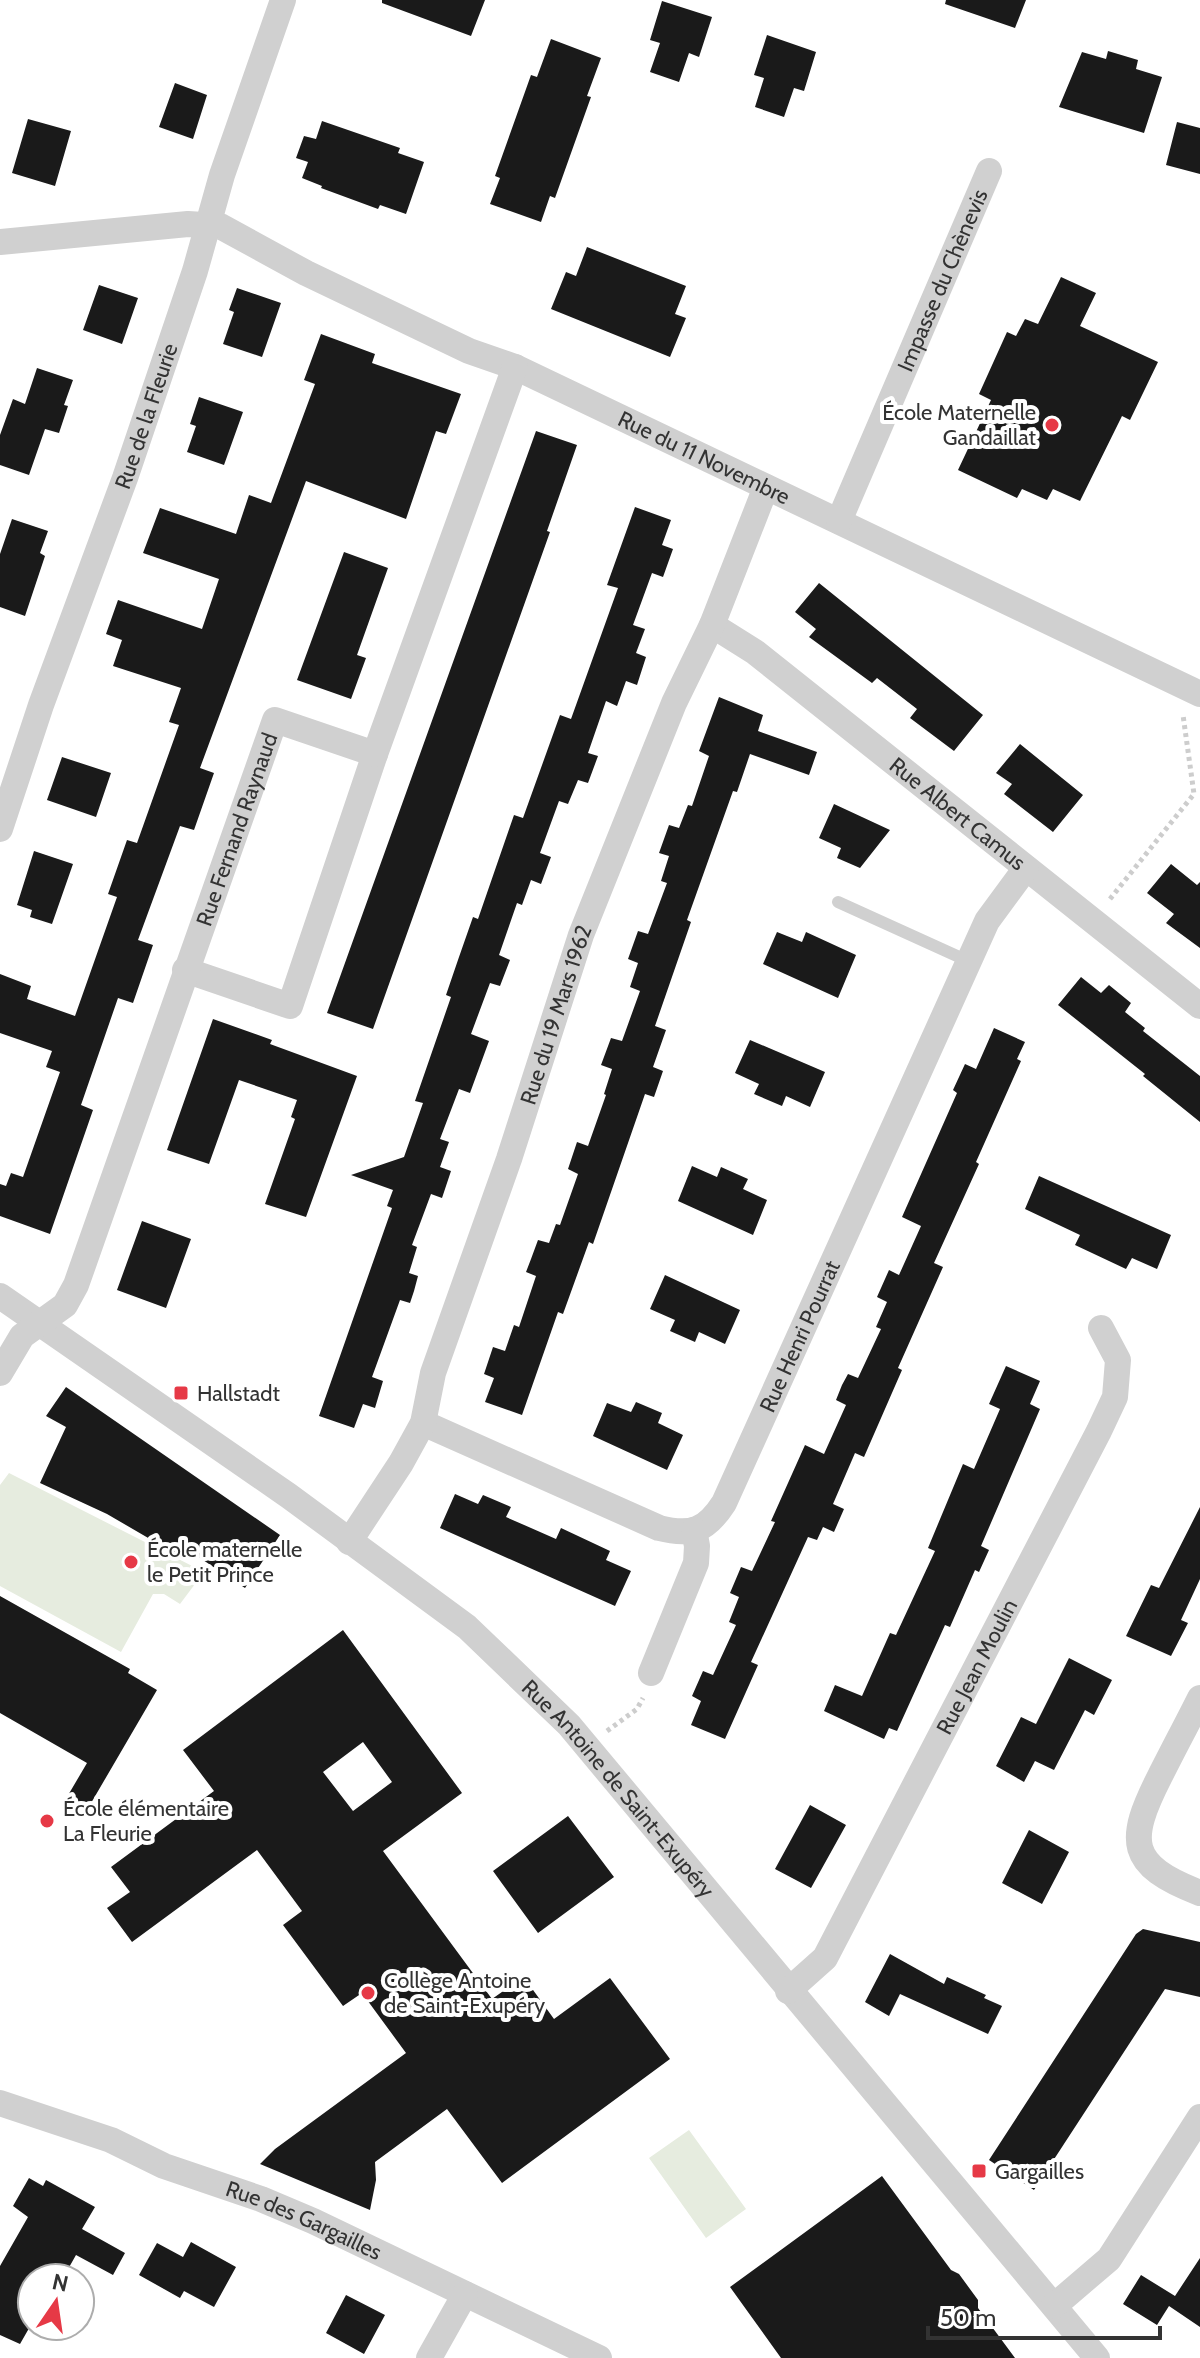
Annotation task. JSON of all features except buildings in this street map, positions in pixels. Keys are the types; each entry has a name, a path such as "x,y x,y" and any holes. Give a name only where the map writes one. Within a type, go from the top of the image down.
{"street":[{"name":"Rue de la Fleurie","path":"0,829 41,705 125,478 195,271 222,175 283,0"},
{"name":"Impasse du Chènevis","path":"839,521 989,171"},
{"path":"0,242 207,224"},
{"name":"Rue du 11 Novembre","path":"207,224 220,226 306,273 469,351 515,367 839,521 1192,703"},
{"path":"185,970 290,1006 375,754 515,367"},
{"name":"Rue du 19 Mars 1962","path":"349,1542 401,1463 423,1423 433,1373 509,1159 581,935 674,703 712,625 766,487"},
{"name":"Rue Albert Camus","path":"712,625 755,652 1200,1006"},
{"name":"Rue Fernand Raynaud","path":"0,1373 22,1336 65,1305 76,1285 275,720 375,754"},
{"name":"Rue Henri Pourrat","path":"694,1530 713,1521 724,1503 987,921 1026,868"},
{"name":"Rue Antoine de Saint-Exupéry","path":"0,1296 289,1496 467,1627 569,1725 1097,2358"},
{"name":"Rue Jean Moulin","path":"788,1991 825,1958 1099,1431 1115,1397 1118,1360 1101,1328"},
{"path":"423,1423 659,1528 675,1532 694,1530 696,1563 651,1673"},
{"path":"1200,1698 1143,1808 1138,1828 1141,1850 1152,1868 1170,1881 1200,1893"},
{"name":"Rue des Gargailles","path":"0,2103 111,2140 164,2166 261,2199 313,2221 599,2358"},
{"path":"1054,2306 1109,2259 1200,2117"},
{"path":"429,2358 465,2294"}],"lane":[{"path":"838,902 968,961"}],"path":[{"path":"1093,921 1194,794 1192,703"},
{"path":"617,1724 637,1709"}],"shaded area":[{"path":"9,1473 204,1572 180,1604 164,1594 153,1594 121,1652 0,1586 0,1485"},
{"path":"689,2130 746,2209 706,2238 649,2158"}],"place":[{"name":"École Maternelle Gandaillat","path":"1052,425"},
{"name":"Hallstadt","path":"181,1393"},
{"name":"École maternelle le Petit Prince","path":"131,1562"},
{"name":"École élémentaire La Fleurie","path":"47,1821"},
{"name":"Collège Antoine de Saint-Exupéry","path":"368,1993"},
{"name":"Gargailles","path":"979,2171"}]}
